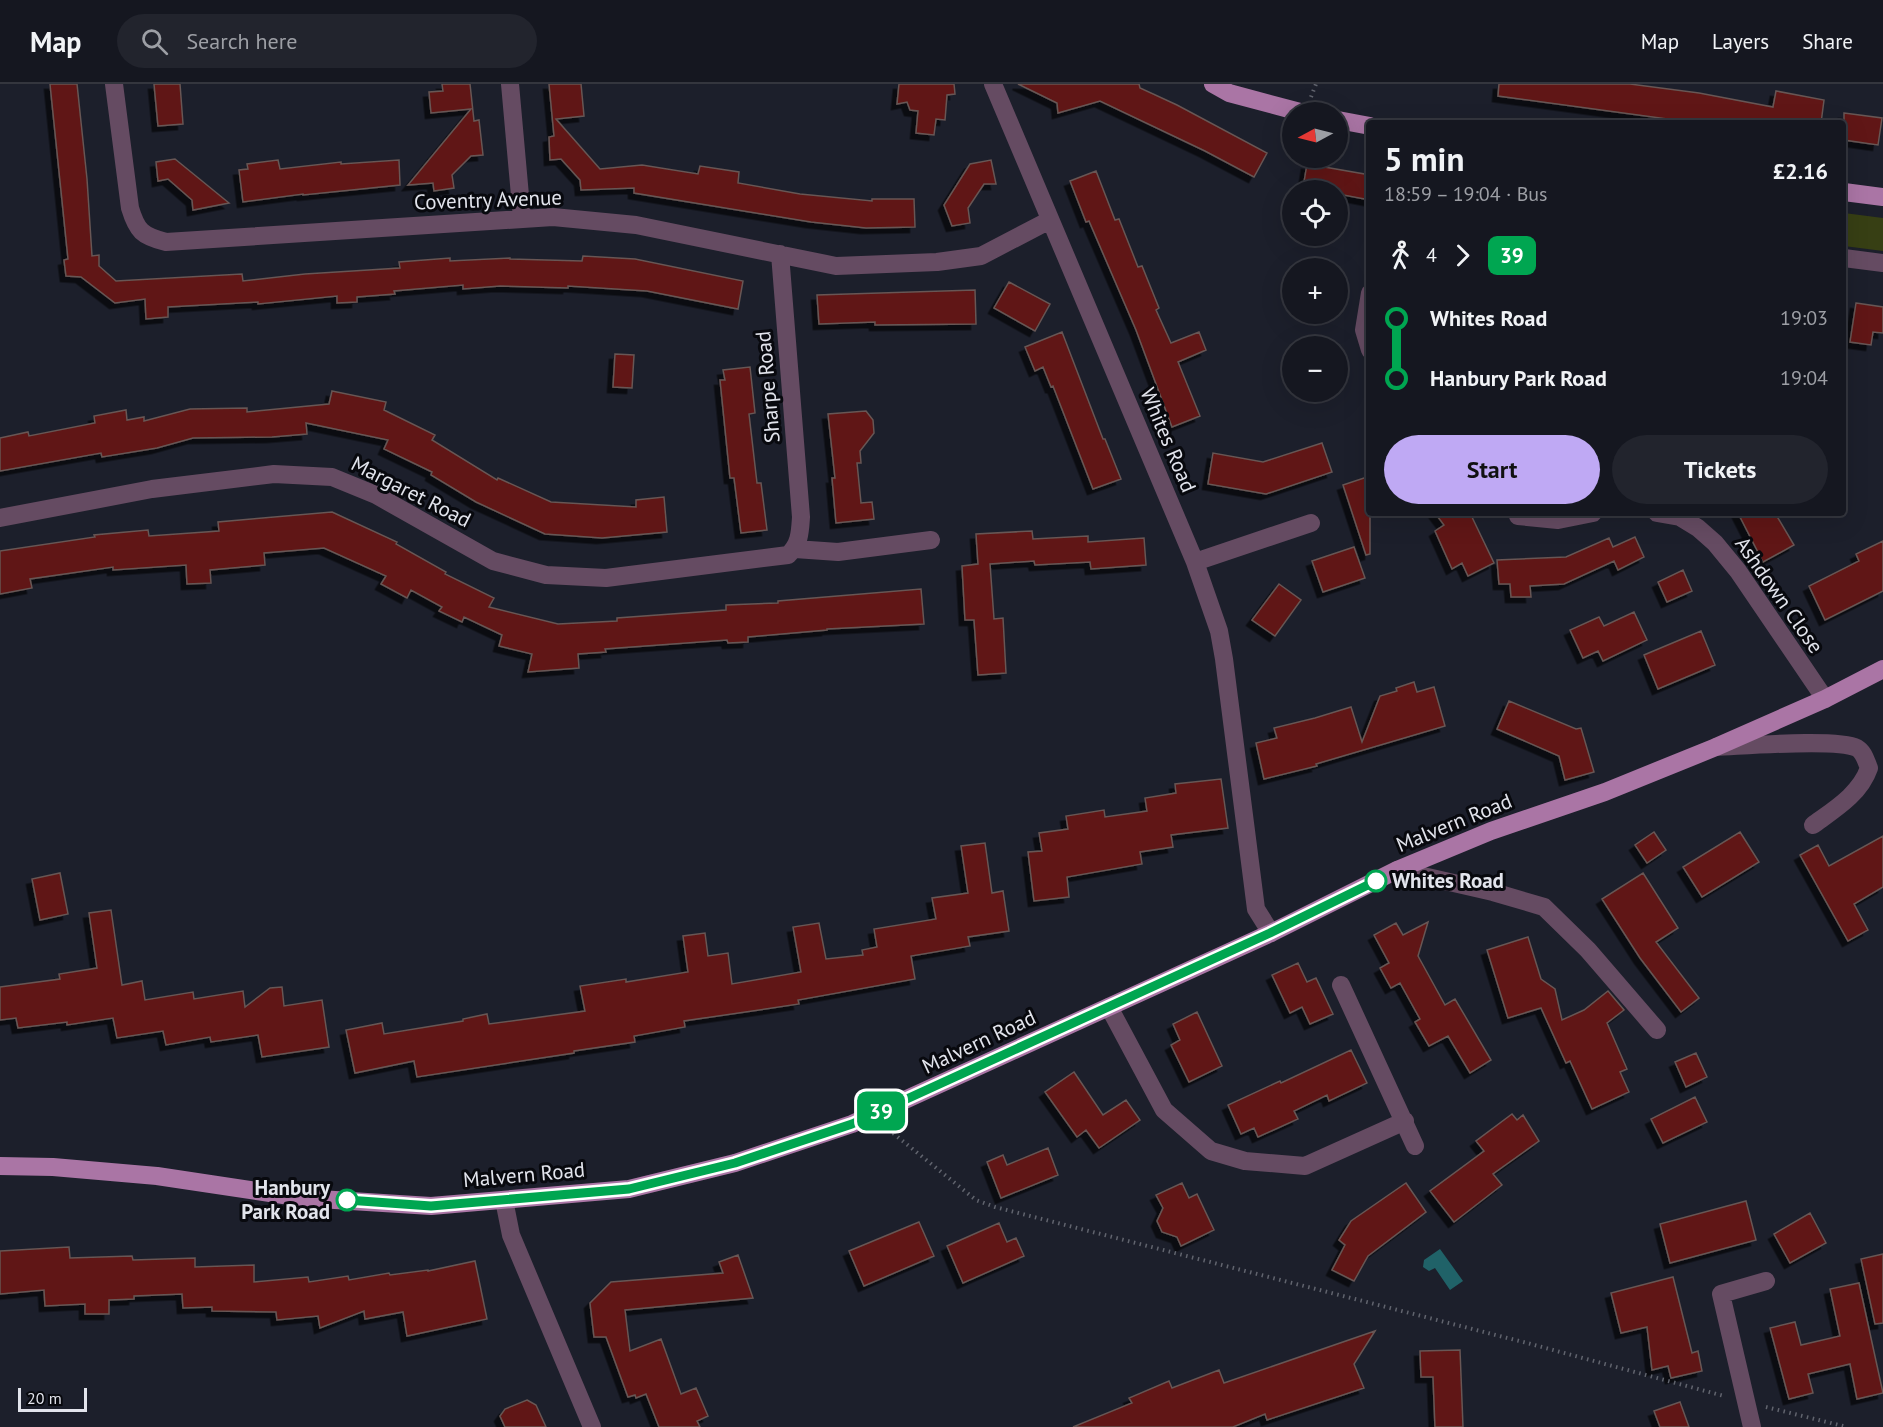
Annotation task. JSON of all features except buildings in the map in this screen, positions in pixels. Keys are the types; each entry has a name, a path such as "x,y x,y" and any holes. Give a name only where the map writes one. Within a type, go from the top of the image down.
{"main road":[{"path":"1214,84 1229,93 1282,107"},
{"path":"1348,122 1366,125"},
{"path":"1846,192 1883,197"},
{"name":"Malvern Road","path":"0,1166 54,1167 157,1176 303,1198 431,1206 629,1189 735,1163 852,1124 1270,933 1397,870 1491,831 1605,792 1716,747 1825,699 1883,669"}],"street":[{"name":"Coventry Avenue","path":"114,84 130,208 136,226 148,238 166,242 553,217 636,225 836,266 937,262 981,256 1050,220"},
{"path":"510,84 522,218"},
{"name":"Whites Road","path":"993,84 1195,562 1219,631 1256,909 1270,933"},
{"name":"Sharpe Road","path":"780,254 801,517 800,533 795,549"},
{"path":"1846,258 1883,263"},
{"path":"1366,318 1364,330 1366,337"},
{"name":"Margaret Road","path":"0,518 152,489 274,474 332,477 375,495 493,561 546,575 606,578 788,555 795,549 838,552 931,540"},
{"path":"1518,516 1558,520 1578,516"},
{"name":"Ashdown Close","path":"1674,516 1698,528 1715,543 1738,571 1825,699"},
{"path":"1195,562 1311,523"},
{"path":"1716,747 1836,744 1856,748 1864,755 1869,768 1866,777 1844,802 1813,825"},
{"path":"1397,870 1493,892 1545,907 1588,950 1657,1030"},
{"path":"1341,984 1415,1146"},
{"path":"1109,1007 1164,1110 1211,1151 1245,1161 1305,1166 1405,1121"},
{"path":"504,1200 511,1235 592,1427"},
{"path":"1752,1427 1721,1294 1766,1281"}],"path":[{"path":"887,1108 894,1134 976,1200 995,1207 1527,1342 1747,1403 1847,1427"}],"shaded area":[{"path":"1846,213 1883,218 1883,251 1846,246"},
{"path":"1440,1249 1463,1281 1450,1290 1435,1268 1429,1271 1423,1267 1424,1260"}],"bus line":[{"name":"39","path":"347,1200 431,1206 629,1189 735,1163 852,1124 1270,933 1376,881"}],"place":[{"name":"Whites Road","path":"1376,881"},
{"name":"Hanbury Park Road","path":"347,1200"}]}
